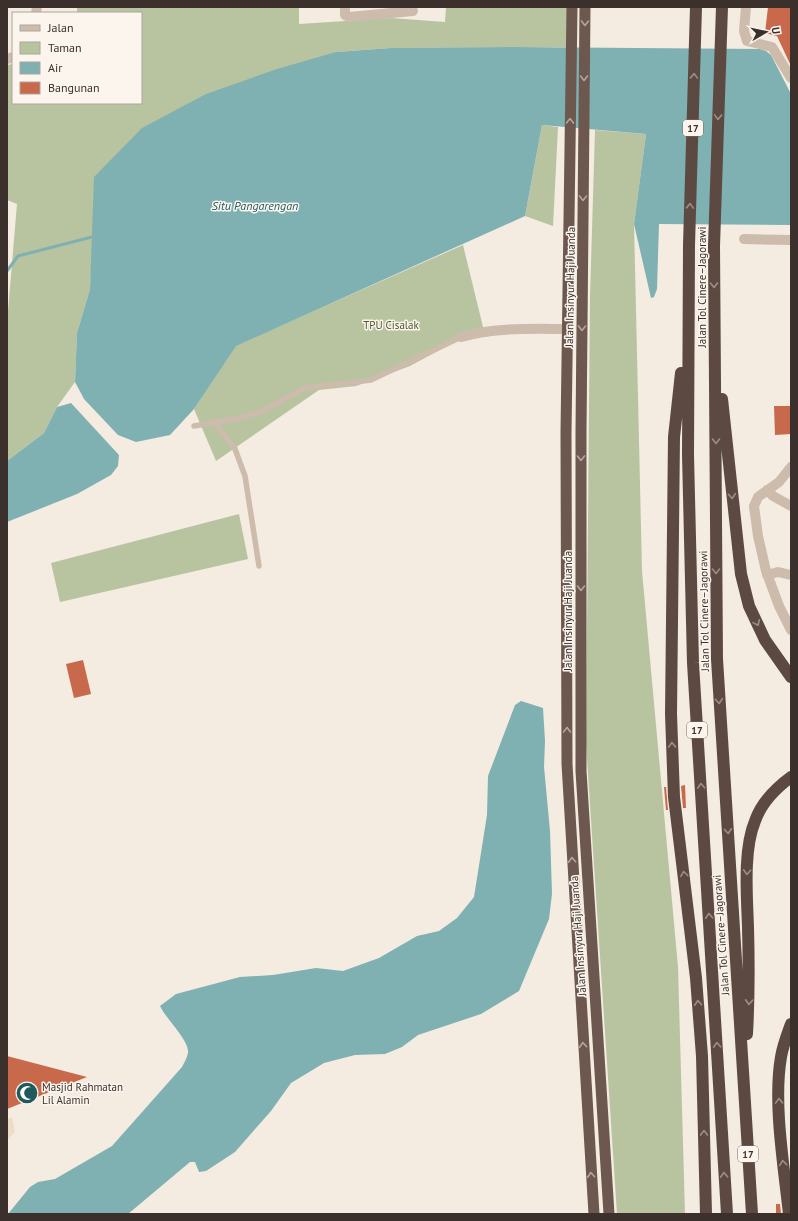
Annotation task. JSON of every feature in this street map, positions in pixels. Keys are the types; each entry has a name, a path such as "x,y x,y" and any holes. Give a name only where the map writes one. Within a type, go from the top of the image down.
{"highway":[{"name":"Jalan Insinyur Haji Juanda","path":"572,7 566,433 567,764 594,1214"},
{"name":"Jalan Insinyur Haji Juanda","path":"585,7 581,432 581,771 609,1214"},
{"name":"Jalan Tol Cinere–Jagorawi","path":"696,8 689,245 688,463 694,663 727,1214"},
{"name":"Jalan Tol Cinere–Jagorawi","path":"722,8 714,246 717,659 752,1214"},
{"path":"688,315 674,437 671,714 674,797 696,978 702,1056 706,1214"},
{"path":"715,332 741,574 749,606 765,640 791,677"},
{"path":"566,433 581,432"},
{"path":"744,1094 750,987 747,874 751,836 754,822 759,812 776,790 791,777"},
{"path":"789,1214 781,1140 779,1088 781,1058 791,1024"}],"street":[{"path":"345,7 346,15 350,16 414,10"},
{"path":"746,7 744,32 747,41 768,45 773,48 791,78"},
{"path":"744,239 791,240"},
{"path":"461,337 496,330 568,329"},
{"path":"791,467 780,482 758,496 754,506 758,536 768,575 779,606 791,630"},
{"path":"767,490 773,496 791,506"},
{"path":"768,575 778,572 791,575"}],"lane":[{"path":"194,426 260,412 304,388 371,380 461,337"},
{"path":"214,422 235,449 245,476 259,566"}],"green space":[{"path":"77,7 299,7 299,24 391,18 445,22 446,7 569,7 566,47 391,48 336,52 92,255 90,289 77,333 75,382 57,407 44,433 7,461 7,323 17,204 7,200 7,65 12,64 12,104 142,104 142,12 77,12"},
{"path":"542,125 558,127 553,226 525,216"},
{"path":"595,130 646,134 634,224 642,571 678,967 685,1214 617,1214 586,744 590,297"},
{"name":"TPU Cisalak","path":"463,245 484,331 462,338 410,366 356,386 319,390 216,461 194,409 235,346"},
{"path":"239,514 248,559 60,602 51,563"}],"shaded area":[{"path":"12,1117 15,1132 7,1140 7,1120"}],"water":[{"name":"Situ Pangarengan","path":"513,47 760,49 766,51 771,55 791,94 791,225 659,224 657,289 654,297 651,298 634,224 646,134 542,125 525,216 236,346 194,409 170,435 136,442 118,435 84,399 75,382 77,333 90,289 94,177 142,128 206,94 277,69 336,52 391,48"},
{"path":"71,403 119,455 118,466 111,475 77,494 7,522 7,461 44,433 57,407"},
{"path":"521,701 543,708 545,741 544,767 550,831 552,894 549,919 519,991 481,1014 418,1035 402,1047 385,1054 355,1055 324,1063 291,1083 271,1111 235,1152 206,1171 199,1172 195,1162 190,1162 128,1214 8,1214 30,1187 38,1182 55,1179 112,1146 182,1067 188,1055 188,1048 182,1036 160,1006 176,994 240,977 273,975 316,968 343,971 379,958 417,936 439,931 457,918 474,897 487,815 488,776 515,705"}],"building":[{"path":"768,7 789,7 791,10 791,66 777,36 765,33"},
{"path":"774,406 791,406 791,434 775,435"},
{"path":"83,660 91,694 74,698 66,664"},
{"path":"685,785 686,808 683,808 681,786"},
{"path":"664,787 666,787 668,810 666,810"},
{"name":"Masjid Rahmatan Lil Alamin","path":"7,1056 87,1077 7,1109"},
{"path":"776,1204 780,1204 781,1214 776,1214"}],"waterway":[{"path":"7,271 18,256 92,237"}],"place":[{"name":"Masjid Rahmatan Lil Alamin","path":"27,1093"}]}
